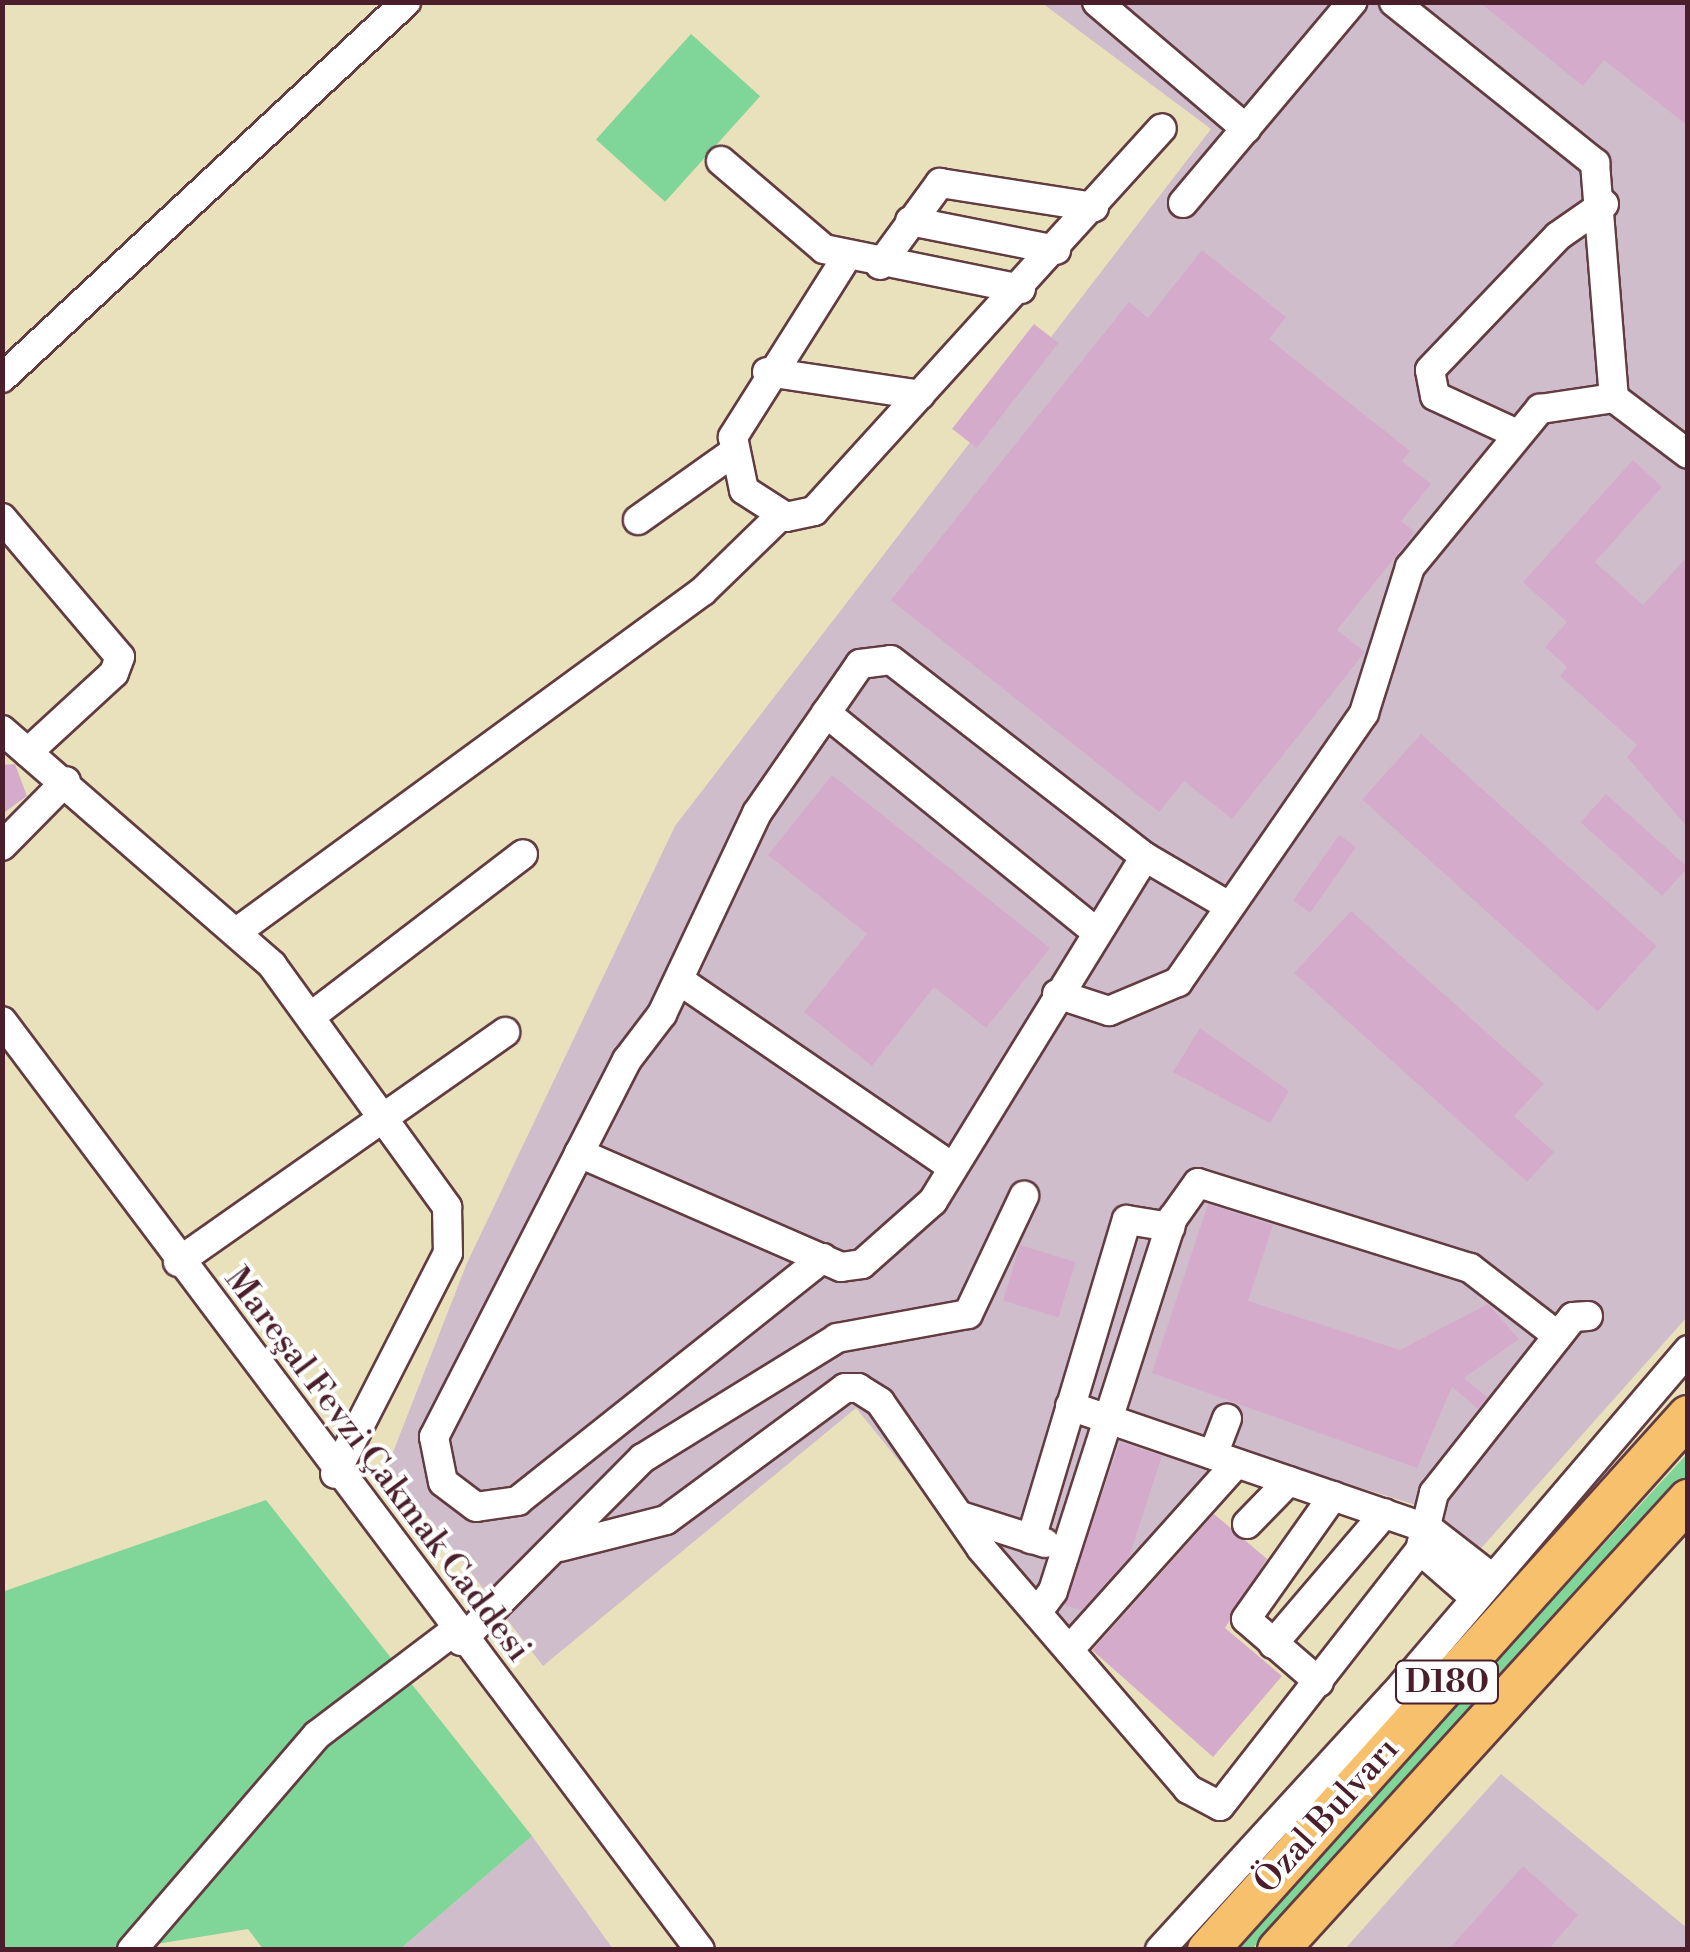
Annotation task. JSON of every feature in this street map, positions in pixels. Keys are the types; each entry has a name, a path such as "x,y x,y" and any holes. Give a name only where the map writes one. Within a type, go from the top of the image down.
{"highway":[{"name":"D180","path":"1570,1544 1590,1505 1688,1387"},
{"name":"Özal Bulvarı","path":"1208,1950 1688,1416"},
{"name":"Özal Bulvarı","path":"1278,1950 1688,1500"},
{"name":"D180","path":"1611,1586 1688,1524"}],"street":[{"path":"2,378 406,2"},
{"path":"1098,2 1246,129"},
{"path":"1183,204 1352,2"},
{"path":"1394,2 1595,163 1604,204 1614,398"},
{"path":"238,931 746,558 780,516 814,510 1022,289 1162,128"},
{"path":"721,160 814,243 846,258 1022,289"},
{"path":"880,265 930,190 954,180 1094,207"},
{"path":"1515,433 1435,396 1430,370 1558,236 1604,204"},
{"path":"910,221 1056,250"},
{"path":"638,520 732,454 768,372 846,258"},
{"path":"768,372 920,394"},
{"path":"1057,994 1109,1011 1153,1000 1178,982 1227,905 1364,713 1410,567 1515,433 1554,403 1614,398 1688,454"},
{"path":"732,454 744,490 780,516"},
{"path":"2,518 120,656 114,672 28,752"},
{"path":"822,1258 518,1501 467,1504 436,1470 434,1437 579,1153 679,980 757,814 860,664 891,660 1145,857 1227,905"},
{"path":"826,713 1096,932"},
{"path":"2,730 238,931 314,1014 448,1207 453,1236 335,1474"},
{"path":"2,846 66,782"},
{"path":"314,1014 522,854"},
{"path":"579,1153 822,1258 862,1264 933,1201 1057,994 1145,857"},
{"path":"679,980 952,1167"},
{"name":"Mareşal Fevzi Çakmak Caddesi","path":"2,1020 335,1474 700,1950"},
{"path":"178,1262 505,1032"},
{"path":"1037,1613 1067,1549 1170,1227 1186,1191 1218,1185 1470,1268 1558,1336"},
{"path":"132,1950 317,1735 458,1636 560,1546 643,1458 837,1338 968,1314 1024,1196"},
{"path":"1030,1539 1126,1220 1170,1227"},
{"path":"560,1546 666,1520 846,1388 880,1402 960,1516 1037,1613 1212,1806 1228,1801 1319,1682 1423,1534 1443,1475 1574,1317 1588,1316"},
{"path":"1160,1950 1484,1588 1688,1350"},
{"path":"1070,1406 1384,1513 1423,1534 1484,1588"},
{"path":"1069,1650 1225,1460 1227,1418"},
{"path":"1247,1524 1289,1482"},
{"path":"1319,1682 1272,1644 1247,1615 1332,1496"},
{"path":"1272,1644 1384,1513"},
{"path":"960,1516 1067,1549"}],"shaded area":[{"path":"1042,3 1687,3 1687,1317 1476,1554 1416,1505 1243,1451 1060,1659 856,1408 543,1666 388,1465 467,1263 675,826 1211,129"},
{"path":"1501,1774 1687,1928 1687,1949 1344,1950"},
{"path":"532,1836 613,1949 400,1949"}],"green space":[{"path":"691,34 760,96 665,202 596,140"},
{"path":"1687,1454 1687,1477 1588,1587 1252,1949 1230,1950"},
{"path":"266,1500 532,1836 400,1949 263,1949 248,1929 126,1949 3,1949 2,1592"}],"building":[{"path":"1479,2 1688,2 1688,126 1604,60 1583,86"},
{"path":"1202,250 1286,317 1269,339 1410,451 1402,461 1431,484 1401,521 1415,532 1337,630 1365,652 1232,819 1184,781 1159,812 891,600 1129,302 1148,318"},
{"path":"1034,324 1058,343 977,448 952,429"},
{"path":"1633,460 1662,487 1595,562 1643,605 1688,556 1688,828 1627,757 1637,745 1560,676 1567,667 1545,647 1567,622 1523,582"},
{"path":"1421,734 1657,946 1598,1012 1362,799"},
{"path":"15,764 27,796 2,814 2,765"},
{"path":"832,775 1050,948 986,1028 934,987 872,1066 804,1012 867,934 768,855"},
{"path":"1606,794 1688,868 1662,896 1581,822"},
{"path":"1339,835 1356,847 1310,913 1293,901"},
{"path":"1351,911 1544,1084 1514,1116 1554,1152 1527,1182 1294,973"},
{"path":"1200,1028 1289,1091 1270,1123 1173,1072"},
{"path":"1208,1204 1273,1225 1248,1301 1400,1350 1488,1304 1519,1339 1464,1378 1487,1397 1478,1409 1452,1387 1417,1468 1152,1373"},
{"path":"1020,1245 1075,1262 1059,1317 1003,1300"},
{"path":"1120,1442 1162,1456 1129,1557 1081,1610 1064,1605"},
{"path":"1214,1514 1267,1559 1225,1628 1282,1676 1213,1757 1092,1650"},
{"path":"1523,1866 1578,1915 1548,1950 1448,1950"}]}
